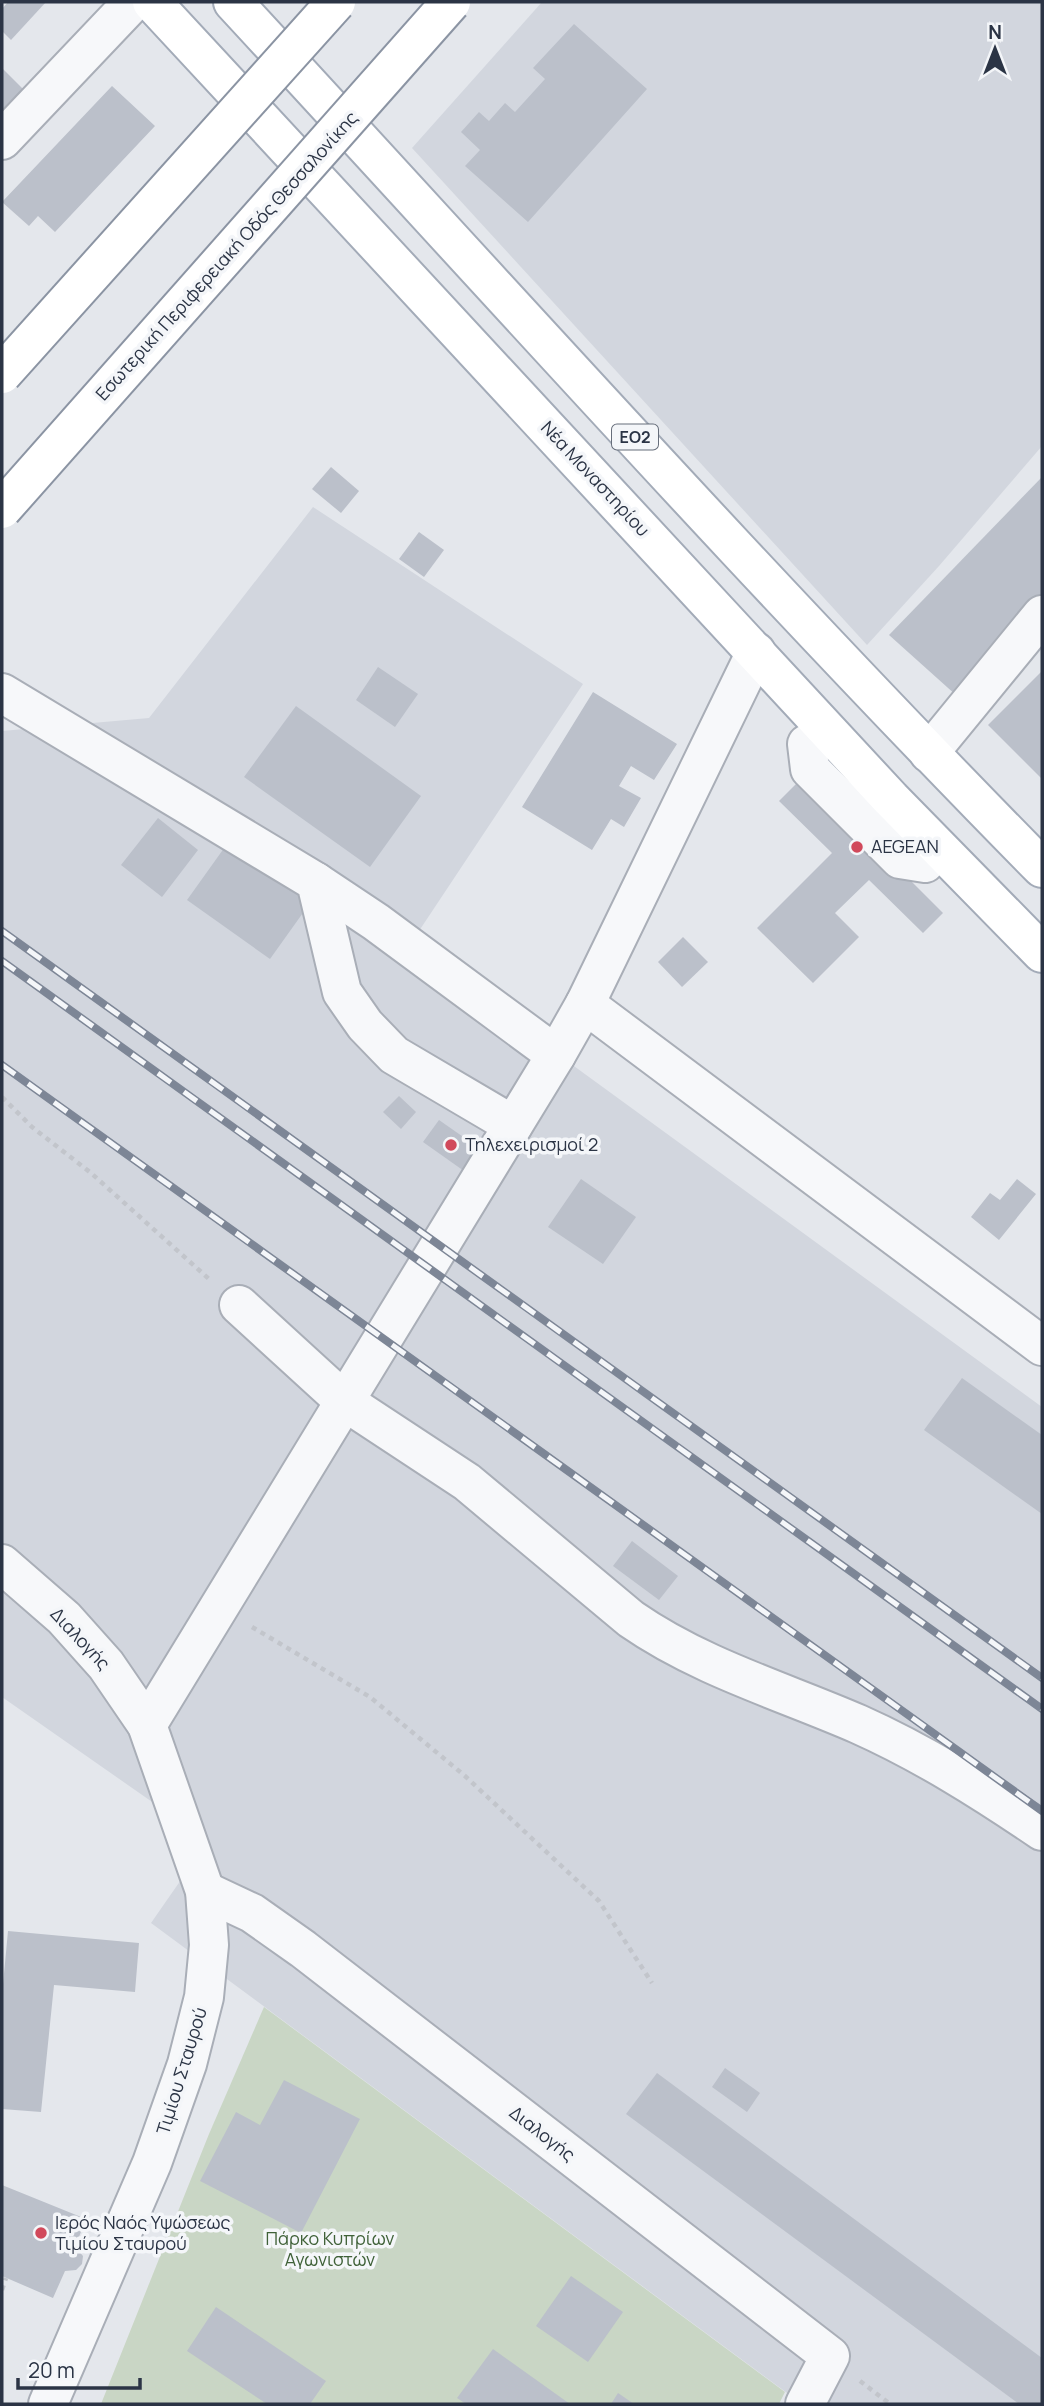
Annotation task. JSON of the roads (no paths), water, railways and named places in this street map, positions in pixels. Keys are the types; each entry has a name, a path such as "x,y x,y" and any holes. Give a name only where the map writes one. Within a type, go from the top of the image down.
{"main road":[{"name":"Νέα Μοναστηρίου","path":"152,2 891,799 1042,953"},
{"name":"ΕΟ2","path":"233,2 929,753 1042,868"},
{"path":"2,374 336,2"},
{"name":"Εσωτερική Περιφερειακή Οδός Θεσσαλονίκης","path":"2,509 451,2"}],"street":[{"path":"2,140 132,2"},
{"path":"929,753 1042,615"},
{"path":"146,1725 585,1004 756,652"},
{"path":"2,693 316,882 376,922 556,1055"},
{"path":"807,744 810,769 900,859 925,863"},
{"path":"316,882 342,992 365,1025 394,1055 513,1125"},
{"path":"585,1004 1042,1346"},
{"path":"239,1305 344,1401 467,1482 631,1619 660,1639 872,1731 964,1778 1042,1831"},
{"name":"Διαλογής","path":"2,1564 64,1618 106,1665 146,1725"},
{"name":"Τιμίου Σταυρού","path":"54,2402 152,2163 187,2064 204,1997 209,1945 205,1891 146,1725"},
{"name":"Διαλογής","path":"205,1891 252,1913 303,1949 830,2356 805,2404"}],"railway":[{"path":"2,931 1042,1678"},
{"path":"2,961 1042,1709"},
{"path":"2,1065 1042,1811"}],"place":[{"name":"AEGEAN","path":"857,847"},
{"name":"Τηλεχειρισμοί 2","path":"451,1145"},
{"name":"Ιερός Ναός Υψώσεως Τιμίου Σταυρού","path":"41,2233"}],"park label":[{"name":"Πάρκο Κυπρίων Αγωνιστών","path":"330,2249"}]}
